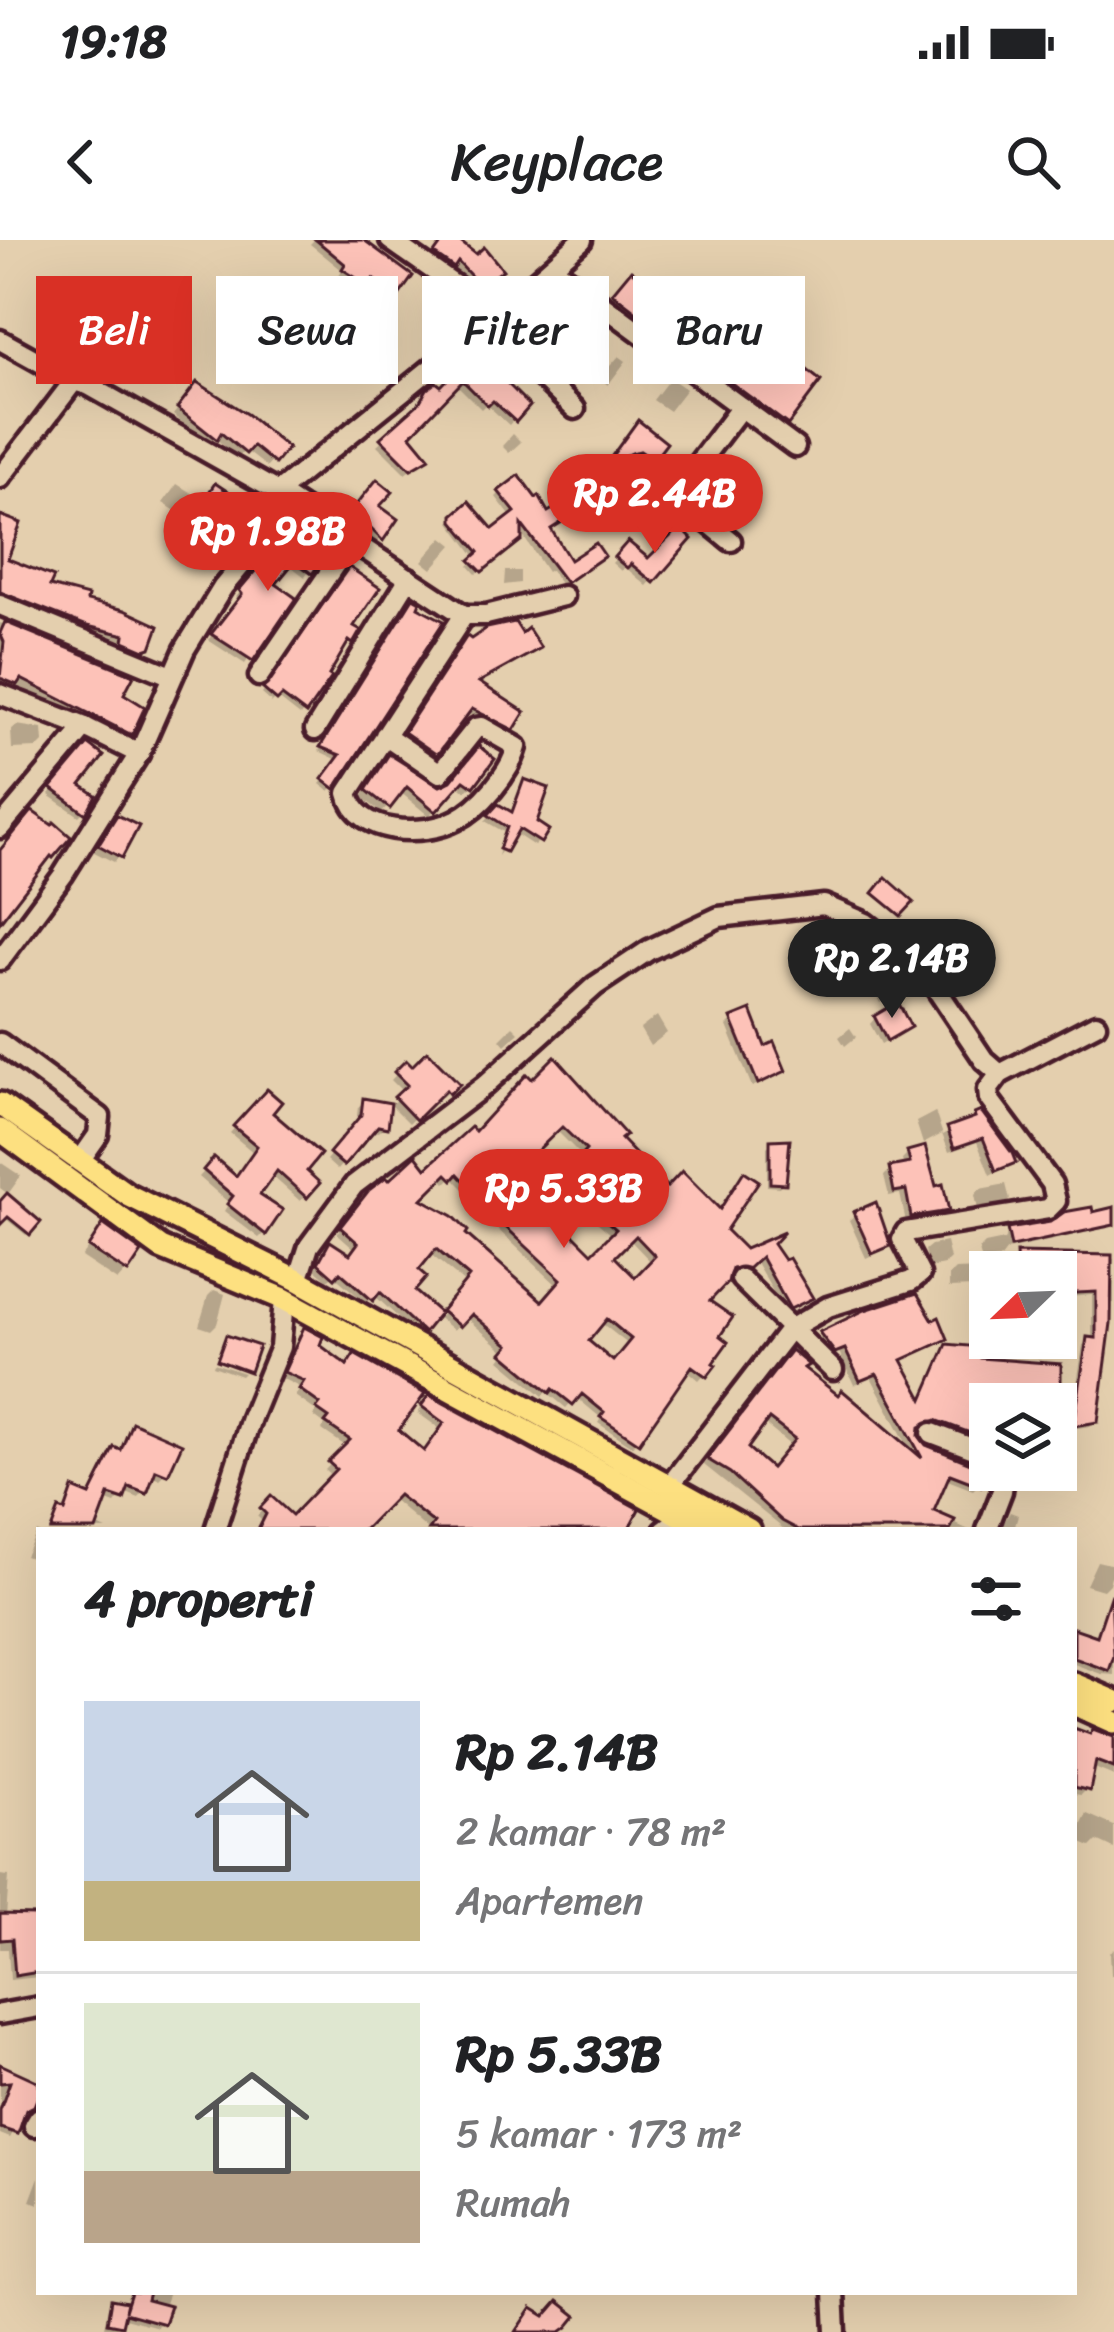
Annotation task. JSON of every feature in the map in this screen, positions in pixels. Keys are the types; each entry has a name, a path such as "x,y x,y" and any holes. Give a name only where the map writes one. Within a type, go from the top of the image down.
{"main road":[{"path":"0,1104 161,1248 284,1299 682,1517 734,1527"},
{"path":"0,1130 298,1280 670,1485 682,1517"},
{"path":"1077,1685 1114,1701"},
{"path":"1077,1705 1114,1722"}],"street":[{"path":"390,240 436,276"},
{"path":"543,276 582,240"},
{"path":"553,268 795,447"},
{"path":"0,340 36,360"},
{"path":"0,960 63,874 139,754 172,676 223,587 285,498 422,380"},
{"path":"0,478 72,384"},
{"path":"83,384 111,394 285,498 464,615 486,615 563,596"},
{"path":"552,384 575,409"},
{"path":"675,494 741,407"},
{"path":"637,464 731,541"},
{"path":"260,676 351,541"},
{"path":"315,730 410,578"},
{"path":"2,612 172,676"},
{"path":"386,736 440,772 472,731 482,727 518,752 482,801 452,823 390,828 360,815 350,804 348,793 464,615"},
{"path":"3,700 85,727 139,754"},
{"path":"0,828 85,727"},
{"path":"298,1280 309,1246 354,1185 484,1086 595,986 649,950 719,916 824,905 866,923 921,966 984,1060 994,1082 989,1099 1052,1184 1056,1201 1048,1209 906,1232 902,1239 920,1274 828,1307 790,1329 670,1485"},
{"path":"994,1082 1096,1024"},
{"path":"0,1042 100,1117 98,1135 66,1161"},
{"path":"741,1279 833,1370"},
{"path":"216,1527 280,1347 284,1299"},
{"path":"932,1433 969,1447"},
{"path":"988,1527 1002,1491"},
{"path":"0,2014 36,2007"},
{"path":"834,2295 836,2332"}],"building":[{"path":"316,240 364,240 413,276 398,297 398,276 353,276 342,269 345,264"},
{"path":"444,240 458,240 476,254 484,247 503,270 495,276 471,276 458,262 454,268 434,254"},
{"path":"631,270 638,276 633,276 633,309 612,293"},
{"path":"806,369 821,381 788,425 733,384 805,384"},
{"path":"197,382 288,448 275,464 253,446 246,454 221,433 217,440 177,408"},
{"path":"460,384 411,435 430,458 411,469 380,438 419,403 427,389"},
{"path":"466,384 508,384 530,406 516,422 493,401 488,406"},
{"path":"638,420 667,443 654,460 640,451 627,455 624,463 629,475 618,490 598,475"},
{"path":"519,475 548,512 583,491 592,480 602,489 589,505 551,529 570,560 596,543 605,556 566,583 522,525 522,540 482,572 470,560 479,552 453,515 469,501 493,529 515,512 498,491"},
{"path":"377,479 393,492 380,506 398,519 383,541 352,510"},
{"path":"215,483 245,503 231,524 201,504"},
{"path":"0,515 21,523 8,559 54,577 50,586 88,596 87,601 124,610 159,626 151,648 145,650 124,641 125,635 87,626 0,592"},
{"path":"297,521 328,551 312,574 295,561 276,584 296,598 253,661 211,634 242,594 239,590"},
{"path":"680,527 692,539 654,583 614,557 628,541 648,558"},
{"path":"349,567 380,588 354,626 361,630 353,644 349,641 332,677 306,714 263,689"},
{"path":"413,598 420,602 418,607 444,621 335,789 322,779 340,755 320,747"},
{"path":"5,622 134,675 124,694 145,707 132,735 21,679 17,685 0,678 4,642 0,633"},
{"path":"515,622 522,633 528,628 541,648 479,682 525,712 514,730 472,709 437,755 404,732 467,636 471,639 487,628"},
{"path":"88,744 104,756 81,785 96,795 86,814 51,788"},
{"path":"479,746 495,759 474,787 464,780 436,812 407,787 390,809 366,790 389,754 440,786 451,781"},
{"path":"524,779 549,788 537,822 549,830 541,843 519,829 506,852 499,849 507,827 488,815 498,804 512,812"},
{"path":"32,811 71,837 0,922 0,850"},
{"path":"117,815 139,826 122,858 98,845"},
{"path":"886,877 914,902 901,916 873,893"},
{"path":"855,938 874,969 854,986 840,970 818,987 811,980"},
{"path":"898,1002 911,1027 887,1041 874,1016"},
{"path":"751,1010 765,1046 774,1042 786,1071 758,1084 731,1018"},
{"path":"427,1051 460,1084 449,1094 446,1090 416,1120 394,1097 407,1085 394,1072 406,1060 412,1066"},
{"path":"555,1056 626,1135 621,1139 667,1187 682,1171 720,1209 744,1171 759,1181 726,1230 745,1249 784,1232 773,1244 784,1260 789,1258 813,1298 790,1309 761,1257 749,1268 732,1269 728,1282 710,1301 733,1317 720,1336 728,1342 716,1365 707,1377 692,1366 639,1443 600,1417 604,1412 582,1394 573,1405 553,1389 550,1393 502,1353 509,1345 472,1314 460,1327 441,1311 469,1277 436,1249 419,1270 427,1277 415,1291 440,1313 424,1333 380,1292 373,1301 340,1272 335,1278 318,1263 330,1241 350,1254 358,1243 340,1227 369,1190 386,1177 389,1180 416,1155 426,1168 471,1127 475,1131 527,1074 532,1079","holes":["562,1127 586,1150 561,1179 533,1155","512,1153 534,1175 494,1216 561,1279 542,1301 466,1234 453,1216 422,1199 447,1174 453,1180 458,1174 474,1191","581,1199 616,1229 592,1253 561,1222","636,1236 655,1256 635,1277 615,1257","607,1319 631,1339 613,1361 589,1341"]},
{"path":"267,1089 282,1102 273,1113 321,1154 307,1171 320,1183 307,1198 277,1171 260,1195 283,1210 266,1235 227,1204 233,1196 203,1170 214,1157 236,1176 257,1146 233,1126"},
{"path":"363,1098 391,1103 388,1128 378,1126 344,1166 329,1153 361,1115"},
{"path":"981,1111 1016,1163 996,1171 983,1138 954,1148 947,1127"},
{"path":"790,1139 786,1184 770,1183 770,1140"},
{"path":"925,1146 936,1186 943,1184 949,1211 911,1217 906,1190 894,1192 889,1167 910,1163 907,1151"},
{"path":"7,1193 41,1222 30,1235 8,1217 0,1225 0,1201"},
{"path":"876,1202 891,1246 872,1254 853,1212"},
{"path":"1092,1207 1093,1212 1114,1207 1114,1225 1011,1247 1007,1229 1050,1222 1064,1212"},
{"path":"103,1224 142,1252 128,1273 88,1247"},
{"path":"1077,1254 1112,1255 1111,1323 1098,1422 1077,1426 1087,1337 1096,1338 1096,1292 1077,1293"},
{"path":"917,1293 933,1320 939,1317 948,1339 902,1360 923,1399 947,1344 969,1346 969,1359 1061,1364 1061,1383 969,1383 969,1433 936,1420 920,1427 919,1436 926,1445 969,1462 969,1481 950,1474 934,1511 955,1520 952,1527 793,1527 707,1459 791,1350 809,1365 804,1368 838,1395 842,1390 922,1458 877,1374 860,1381 845,1349 835,1353 819,1332","holes":["769,1419 795,1439 771,1468 748,1448"]},
{"path":"304,1327 323,1337 320,1345 347,1365 354,1354 425,1394 399,1430 424,1451 444,1423 421,1406 429,1395 639,1509 630,1527 431,1527 434,1523 398,1495 367,1527 260,1527 266,1514 260,1508 271,1496 292,1515 336,1469 328,1462 350,1440 325,1423 329,1418 316,1409 320,1404 299,1389 304,1381 284,1372"},
{"path":"226,1335 259,1346 250,1372 217,1360"},
{"path":"132,1422 182,1444 168,1475 156,1470 147,1494 129,1487 124,1500 109,1495 97,1527 52,1527 59,1509 65,1511 73,1488 90,1495 114,1447 121,1450"},
{"path":"1111,1594 1114,1656 1109,1671 1077,1659 1077,1629 1097,1636"},
{"path":"1077,1729 1114,1737 1114,1768 1096,1761 1090,1791 1077,1788"},
{"path":"0,1914 35,1915 36,1972 15,1976 12,1939 0,1940"},
{"path":"0,2064 36,2081 36,2101 26,2110 18,2134 0,2128 0,2110 10,2082 0,2083"},
{"path":"130,2295 148,2295 147,2300 170,2306 164,2324 125,2313 122,2326 107,2323 111,2299 127,2302 125,2311"},
{"path":"558,2301 577,2316 568,2327 561,2332 516,2332 532,2308 545,2316"}]}
